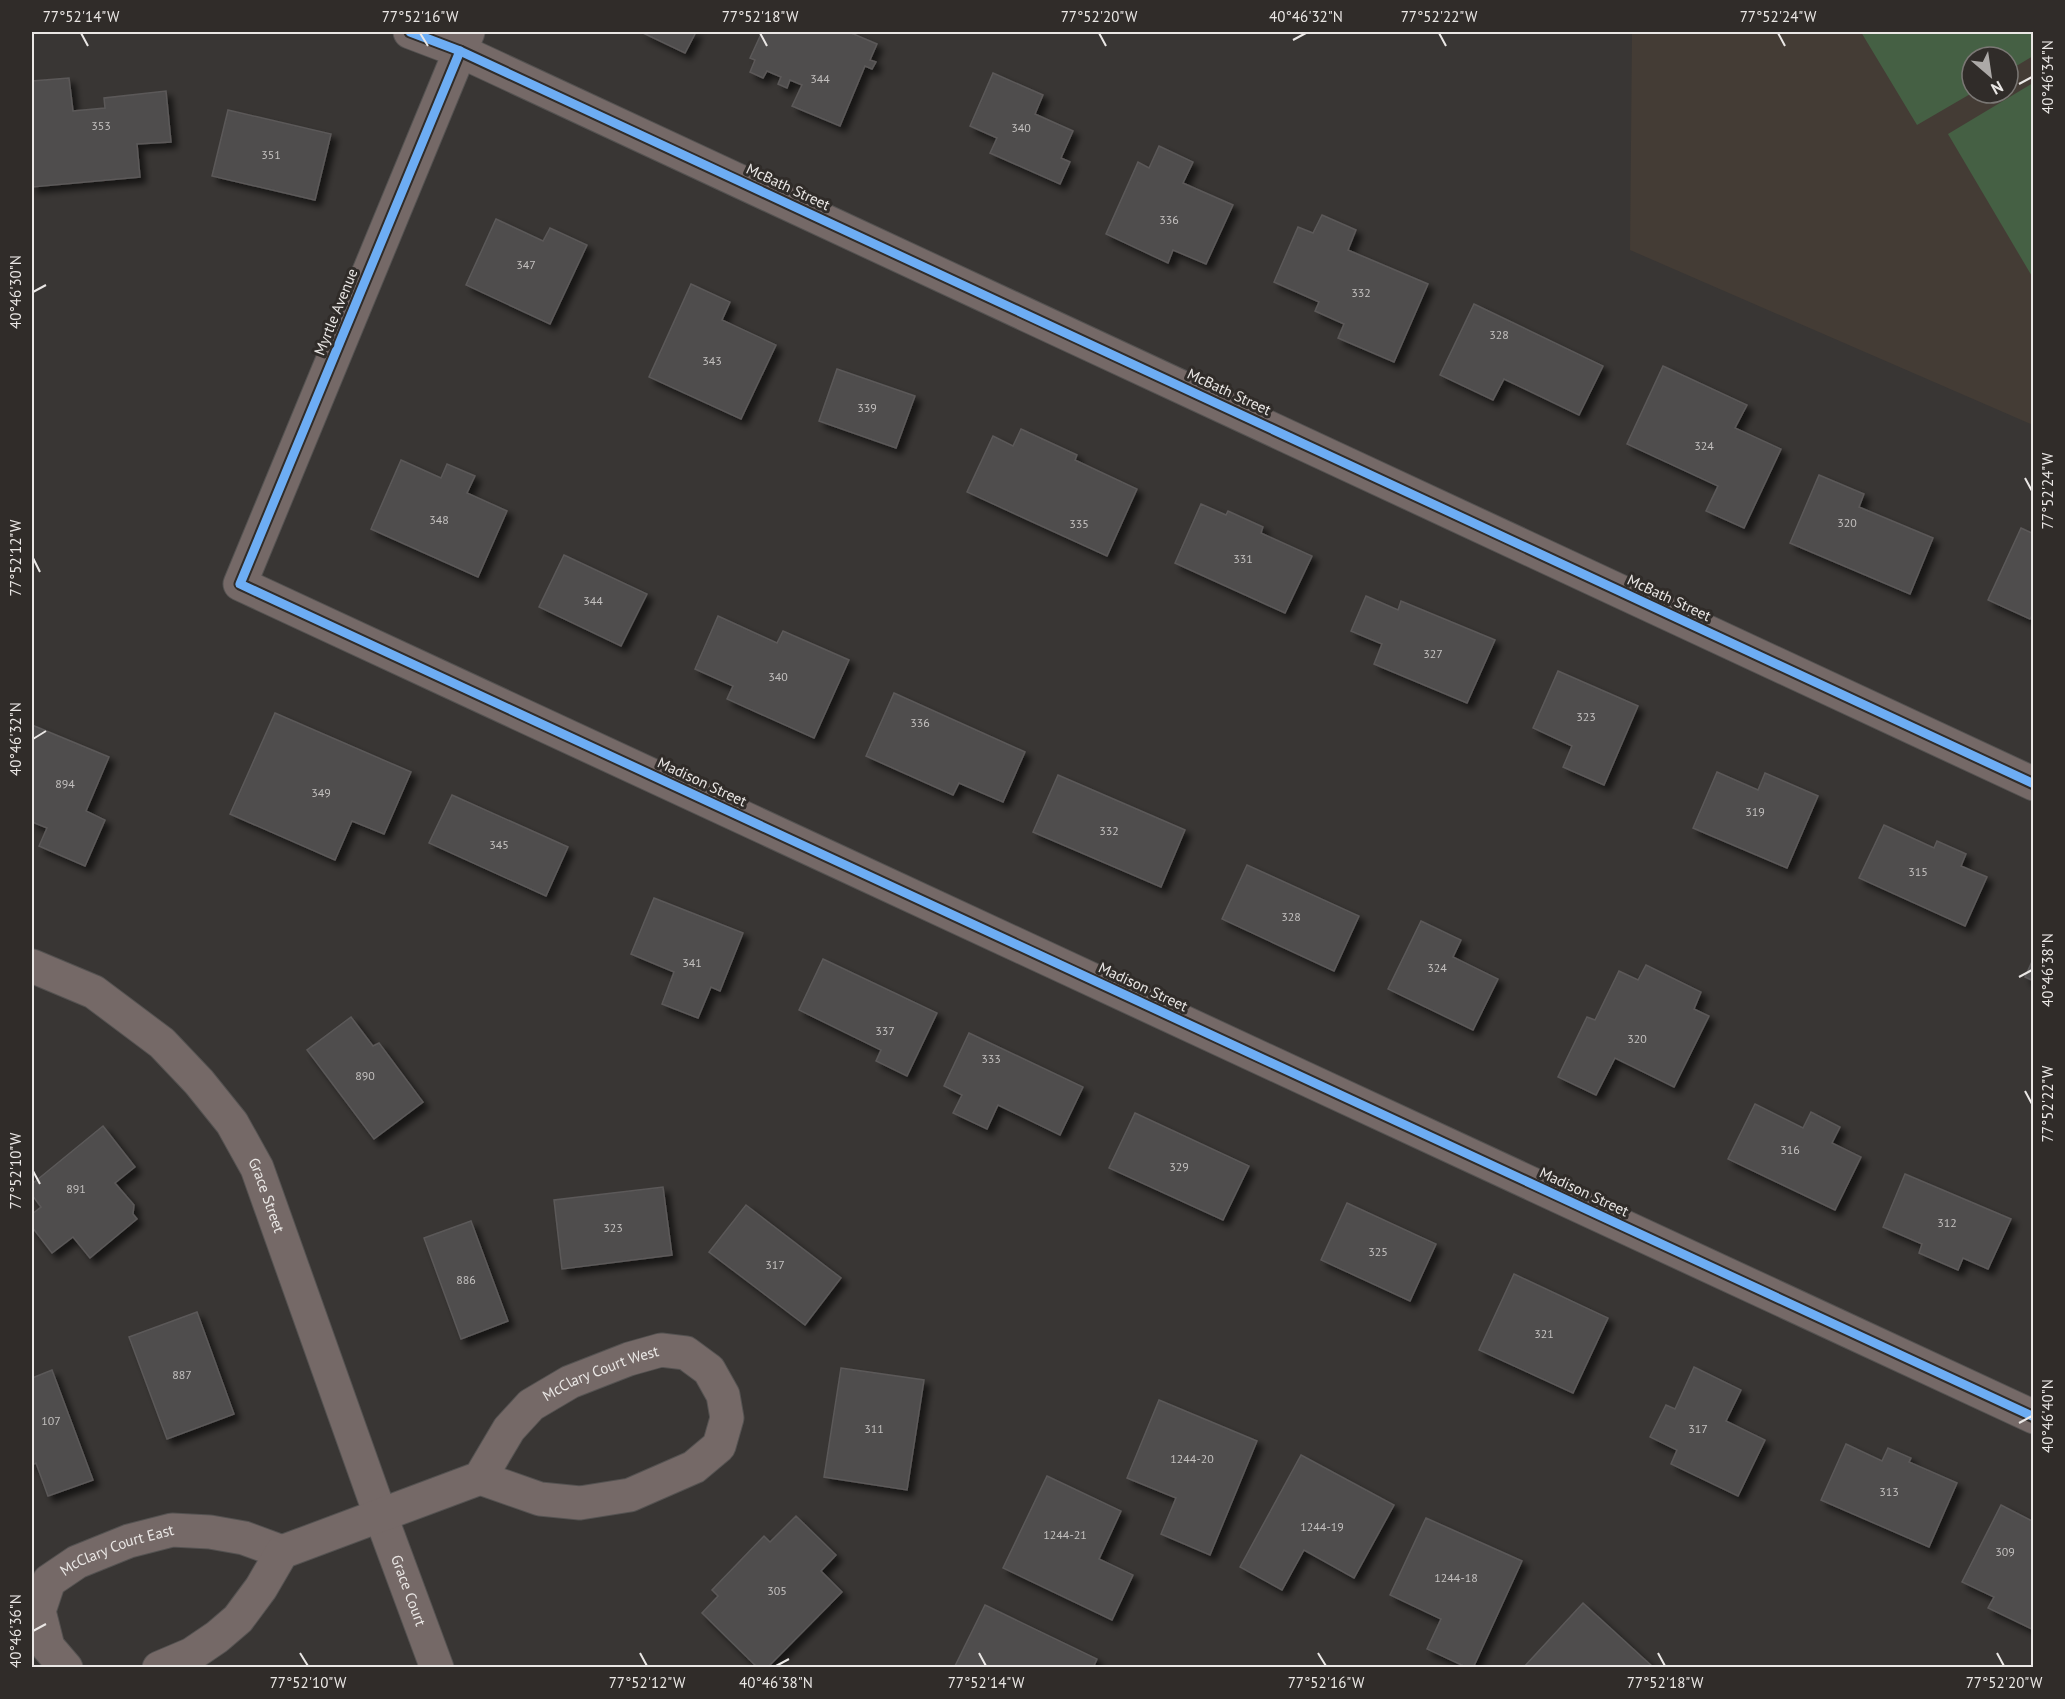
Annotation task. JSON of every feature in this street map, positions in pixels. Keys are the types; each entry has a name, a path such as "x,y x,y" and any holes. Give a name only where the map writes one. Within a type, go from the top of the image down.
{"street":[{"name":"McBath Street","path":"410,32 464,41 2034,784"},
{"name":"Myrtle Avenue","path":"240,584 464,41"},
{"name":"Madison Street","path":"240,584 2034,1417"},
{"name":"Grace Street","path":"32,966 94,992 162,1043 199,1082 232,1123 257,1168 380,1514"},
{"name":"McClary Court West","path":"661,1350 686,1353 709,1371 723,1395 727,1418 719,1446 694,1467 630,1495 580,1503 540,1499 480,1478 509,1429 531,1405 570,1382 629,1359 661,1350"},
{"path":"159,1668 192,1654 238,1619 261,1588 282,1552 480,1478"},
{"name":"Grace Court","path":"380,1514 436,1668"},
{"name":"McClary Court East","path":"66,1668 48,1647 39,1611 49,1581 77,1562 129,1542 172,1530 210,1532 244,1538 282,1552"}],"shaded area":[{"path":"1632,32 2033,32 2033,425 1630,250"}],"green space":[{"path":"1861,32 2033,32 2033,56 2020,64 2020,45 1960,45 1960,100 1917,125"},
{"path":"2033,83 2033,278 1948,134 1996,105 2020,105 2020,91"}],"building":[{"path":"641,32 696,32 685,53"},
{"path":"762,32 852,32 877,44 870,60 876,62 872,69 865,66 840,126 792,106 802,85 790,80 787,88 778,84 781,77 767,71 763,78 750,72 755,60 750,58"},
{"path":"993,73 1043,95 1035,114 1073,131 1061,158 1070,162 1060,184 990,153 997,138 970,126"},
{"path":"69,78 73,111 105,108 104,98 166,91 171,142 137,144 140,177 32,187 32,81"},
{"path":"228,110 331,134 315,200 212,176"},
{"path":"1159,146 1193,162 1183,183 1233,205 1206,264 1173,250 1168,263 1106,234 1138,162 1149,168"},
{"path":"1322,215 1356,230 1348,250 1428,284 1394,362 1338,338 1344,324 1315,311 1319,302 1274,282 1298,227 1313,233"},
{"path":"496,219 543,241 550,228 587,245 550,324 466,285"},
{"path":"691,284 730,302 722,320 776,345 741,419 649,377"},
{"path":"1474,304 1603,366 1579,415 1504,379 1493,400 1440,375"},
{"path":"1663,366 1747,405 1735,428 1781,449 1744,528 1706,511 1718,486 1627,444"},
{"path":"837,369 915,396 896,448 819,421"},
{"path":"1021,429 1077,455 1075,460 1137,489 1107,556 967,492 993,436 1013,446"},
{"path":"401,460 441,478 447,464 475,476 467,493 507,511 478,577 371,529"},
{"path":"1819,475 1864,494 1859,507 1933,538 1910,594 1790,543"},
{"path":"1201,504 1226,515 1228,511 1263,527 1261,533 1312,556 1285,613 1175,563"},
{"path":"2021,528 2034,534 2034,612 2030,619 1988,600"},
{"path":"564,555 647,594 621,646 539,607"},
{"path":"1366,596 1398,610 1401,601 1495,640 1467,703 1374,664 1382,644 1351,631"},
{"path":"718,616 777,643 783,631 849,660 814,738 727,699 733,686 695,669"},
{"path":"1558,671 1638,706 1604,785 1563,767 1572,746 1533,728"},
{"path":"894,693 1025,752 1003,802 959,783 953,795 866,756"},
{"path":"275,713 411,772 384,834 352,821 335,860 230,814"},
{"path":"32,725 109,757 86,811 105,820 85,866 39,846 47,828 32,822"},
{"path":"1717,772 1758,790 1765,773 1818,796 1787,868 1693,828"},
{"path":"1058,775 1185,830 1161,887 1033,832"},
{"path":"452,795 568,847 546,896 429,843"},
{"path":"1884,825 1934,848 1937,841 1966,854 1961,866 1987,877 1965,926 1859,878"},
{"path":"1247,865 1359,916 1334,971 1222,919"},
{"path":"654,898 743,933 720,991 711,987 698,1018 662,1004 674,972 631,954"},
{"path":"1421,921 1461,940 1453,957 1498,979 1473,1030 1388,989"},
{"path":"2034,957 2034,981 2025,977"},
{"path":"823,959 937,1013 907,1076 876,1061 881,1050 799,1010"},
{"path":"1646,965 1701,992 1694,1009 1709,1016 1674,1087 1615,1058 1596,1095 1558,1077 1587,1017 1595,1020 1619,971 1638,980"},
{"path":"351,1017 373,1046 379,1043 423,1102 374,1139 307,1050"},
{"path":"969,1033 1083,1087 1060,1135 998,1105 987,1129 953,1113 962,1095 944,1086"},
{"path":"1755,1104 1803,1128 1811,1112 1840,1127 1832,1143 1861,1157 1835,1210 1728,1159"},
{"path":"1135,1113 1249,1166 1223,1220 1109,1168"},
{"path":"103,1126 135,1167 115,1183 134,1205 133,1214 137,1219 90,1258 73,1237 52,1253 32,1227 32,1214 41,1207 32,1195 32,1184"},
{"path":"1905,1174 2011,1219 1988,1269 1963,1258 1958,1270 1919,1253 1922,1244 1883,1227"},
{"path":"663,1187 672,1255 562,1269 554,1200"},
{"path":"1347,1203 1436,1244 1410,1301 1321,1260"},
{"path":"746,1205 841,1278 805,1325 709,1252"},
{"path":"471,1221 508,1321 461,1339 424,1238"},
{"path":"1514,1274 1608,1318 1573,1393 1479,1350"},
{"path":"197,1312 234,1414 167,1439 129,1337"},
{"path":"1694,1367 1741,1390 1726,1421 1765,1440 1738,1496 1671,1464 1677,1450 1650,1437 1666,1405 1675,1409"},
{"path":"841,1368 924,1380 907,1490 824,1477"},
{"path":"52,1370 93,1480 48,1496 36,1463 32,1465 32,1378"},
{"path":"1159,1400 1257,1441 1210,1555 1161,1534 1176,1498 1127,1478"},
{"path":"1846,1444 1882,1461 1888,1448 1911,1458 1909,1462 1957,1483 1929,1547 1821,1500"},
{"path":"1301,1455 1394,1505 1354,1578 1304,1550 1282,1590 1240,1567"},
{"path":"1047,1476 1121,1511 1099,1559 1133,1575 1112,1620 1003,1568"},
{"path":"2001,1505 2034,1522 2034,1630 1988,1608 1994,1597 1962,1582"},
{"path":"796,1516 836,1555 821,1571 842,1592 767,1668 758,1668 702,1613 718,1596 712,1590 764,1536 770,1542"},
{"path":"1426,1518 1522,1561 1473,1668 1468,1668 1427,1649 1441,1619 1390,1595"},
{"path":"1583,1603 1654,1668 1523,1668"},
{"path":"985,1605 1097,1659 1093,1668 954,1668"}],"cycle path":[{"path":"410,32 460,51 2034,784"},
{"path":"460,51 240,584 2034,1417"}]}
